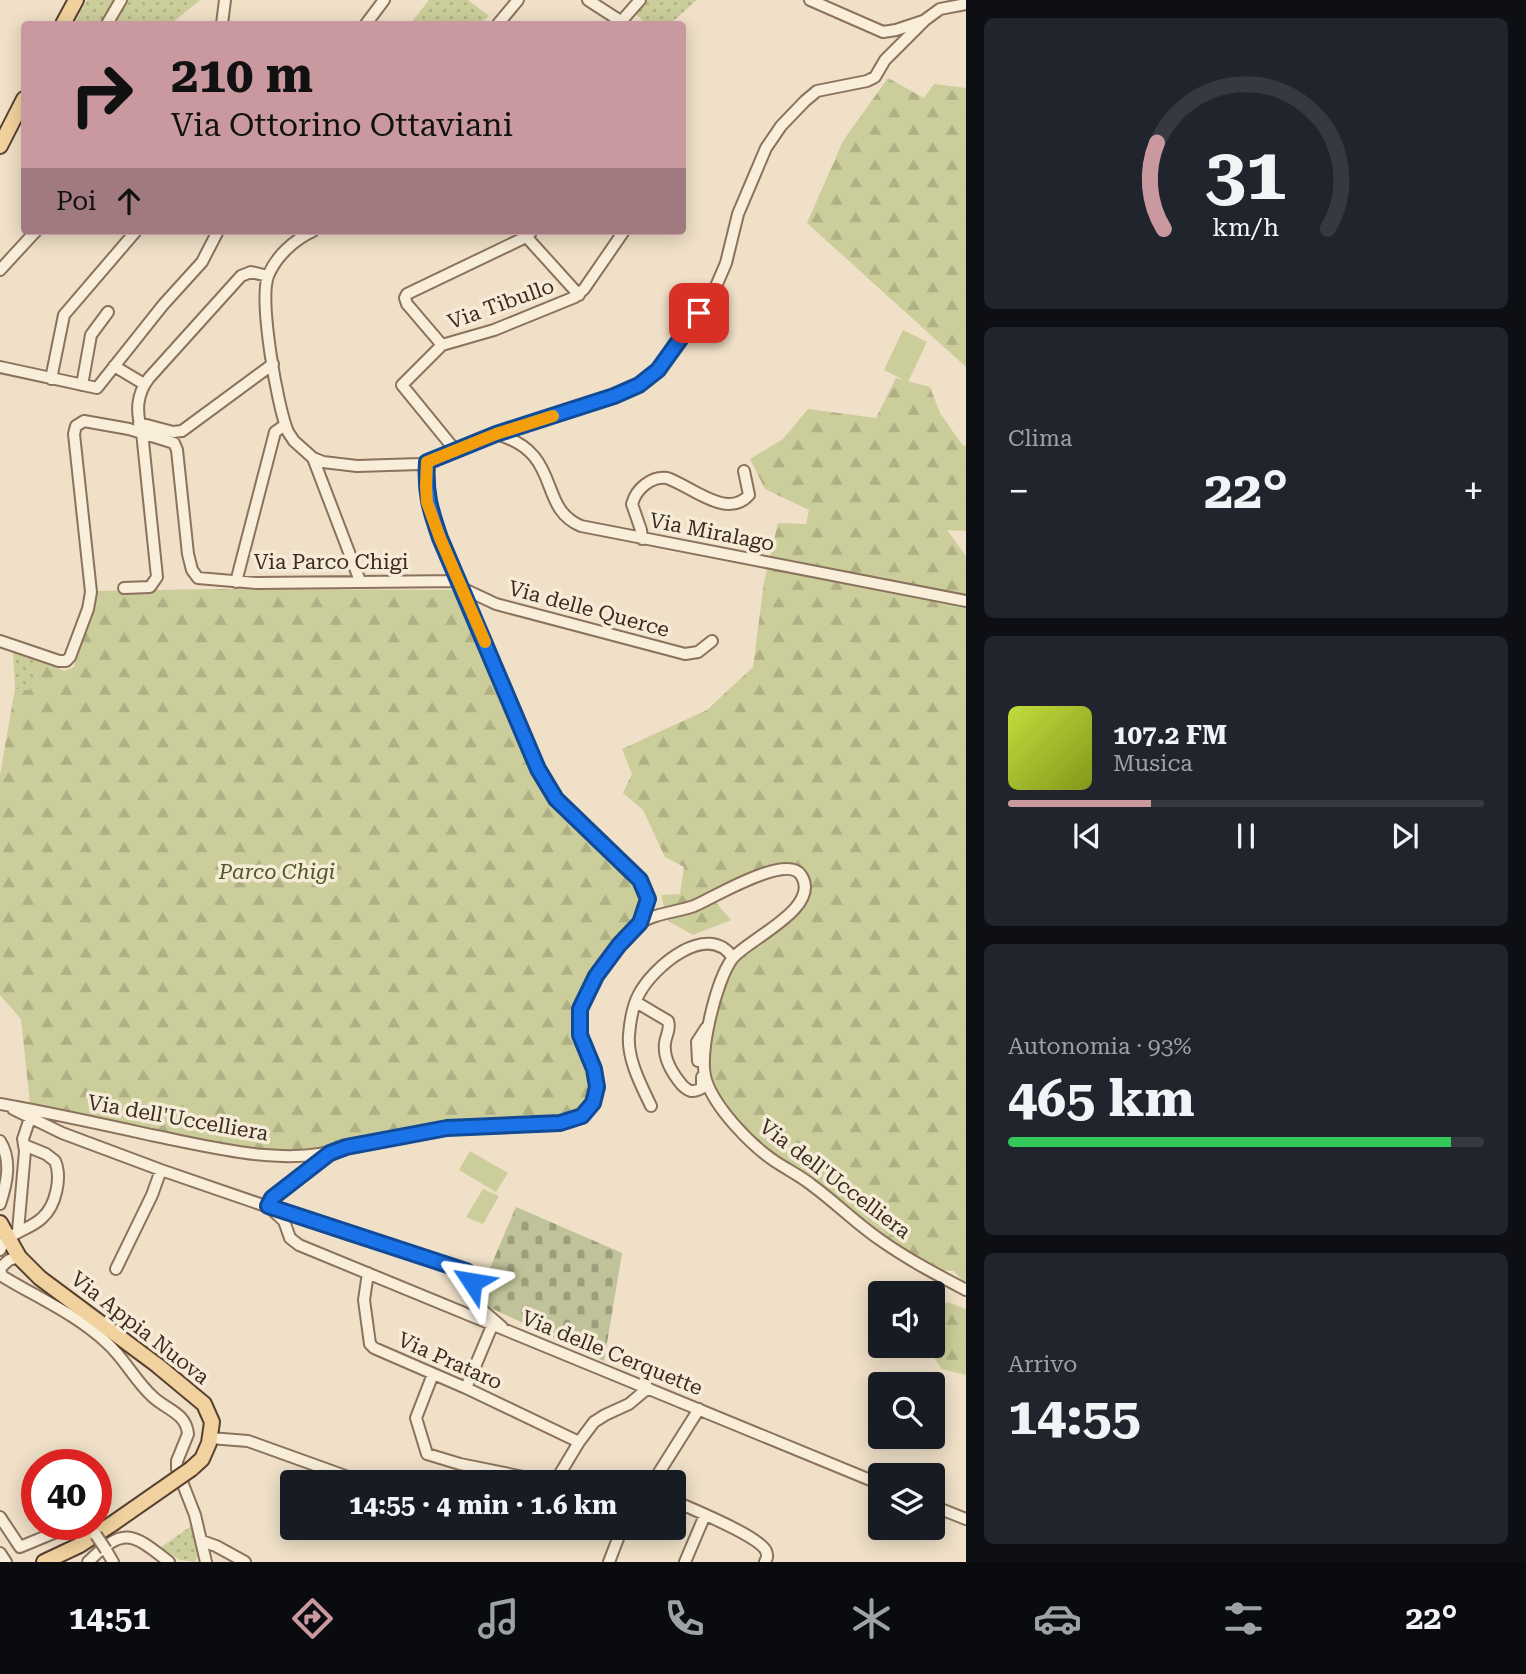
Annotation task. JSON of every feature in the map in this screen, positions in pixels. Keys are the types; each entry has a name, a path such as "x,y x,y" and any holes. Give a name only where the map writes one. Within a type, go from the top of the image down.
{"main road":[{"path":"65,21 76,0"},
{"path":"1,142 21,105"},
{"name":"Via Appia Nuova","path":"7,1236 19,1257 40,1278 200,1400 210,1416 210,1438"},
{"path":"112,1523 205,1454 210,1438"},
{"path":"44,1562 88,1540"}],"street":[{"path":"109,21 121,0"},
{"path":"222,21 225,0"},
{"path":"368,21 384,0"},
{"path":"500,21 518,0"},
{"path":"587,0 618,21"},
{"path":"623,21 640,0"},
{"path":"810,0 883,32 925,20"},
{"path":"280,428 313,458 329,463 357,466 427,462 496,434 614,396 639,385 655,374 714,290 726,263 738,214 766,148 776,133 817,91 875,77 887,58 939,5 966,4"},
{"path":"0,270 33,235"},
{"path":"51,379 61,324 67,310 133,235"},
{"path":"0,368 97,388 163,304 202,262 213,235"},
{"path":"236,582 280,428 265,302 268,276 285,251 307,235"},
{"path":"455,450 402,385 442,345 409,306 405,297 414,289 523,235"},
{"path":"529,235 579,295"},
{"name":"Via Tibullo","path":"442,345 494,330 579,295 621,235"},
{"path":"124,588 150,587 157,577 138,401 145,384 243,275 254,272 268,276"},
{"path":"82,385 91,335 108,312"},
{"path":"0,641 66,661 70,658 88,610 91,592 75,429 79,423 87,421 180,432 273,364"},
{"path":"114,366 145,384"},
{"name":"Via Parco Chigi","path":"141,428 169,440 176,446 189,561 194,573 203,579 236,582 459,581"},
{"name":"Via Miralago","path":"496,434 511,438 538,460 559,509 568,520 586,528 966,601"},
{"path":"313,458 360,580"},
{"path":"427,462 427,502 440,538 546,784 566,810 625,863 643,884 647,906 640,923"},
{"path":"642,539 632,504 636,494 645,485 665,477 719,503 734,505 749,495 744,471"},
{"name":"Via delle Querce","path":"459,581 465,592 496,604 685,654 698,652 712,641"},
{"name":"Via dell'Uccelliera","path":"2,1104 228,1149 277,1156 330,1153 346,1147 447,1128 560,1123 582,1116 593,1103 597,1087 594,1069 579,1031 583,1001 601,968 640,923 691,907 767,872 788,869 800,873 803,890 793,910 733,958 708,1026 703,1063 706,1082 719,1104 753,1143 775,1162 805,1180 879,1239 925,1269 966,1290"},
{"path":"651,1106 629,1045 629,1031 636,1002 643,988 660,967 682,951 714,944 727,949 733,958"},
{"path":"636,1002 668,1021 670,1028 665,1042 668,1064 675,1077 688,1091 698,1090 704,1085 697,1059 697,1042 702,1031 708,1026"},
{"path":"2,1104 50,1127 161,1170 468,1272 472,1279 472,1302 498,1328 466,1388"},
{"path":"50,1127 47,1116 53,1113"},
{"path":"7,1236 24,1145 24,1131 30,1118"},
{"path":"0,1141 7,1160 0,1204"},
{"path":"7,1236 38,1222 48,1211 57,1189 57,1165 46,1154 24,1145"},
{"path":"268,1206 272,1198 330,1153"},
{"path":"116,1269 152,1195 161,1170"},
{"name":"Via delle Cerquette","path":"268,1206 284,1221 290,1238 299,1245 868,1479"},
{"path":"19,1257 9,1260 1,1272 89,1327 117,1352 150,1395 179,1415 188,1432 177,1461 184,1470 206,1562"},
{"name":"Via Prataro","path":"368,1273 364,1300 370,1343 374,1348 579,1442"},
{"path":"432,1374 416,1418 427,1454 500,1473 551,1482 558,1477 579,1442 597,1419 629,1404 648,1388"},
{"path":"661,1470 699,1409"},
{"path":"210,1438 248,1441 329,1470"},
{"path":"686,1506 744,1534 764,1548 767,1555 765,1562"},
{"path":"945,1511 966,1520"},
{"path":"685,1562 705,1515"},
{"path":"0,1517 20,1547 37,1540"},
{"path":"88,1562 104,1545 123,1537 149,1544 169,1562"},
{"path":"91,1540 106,1550 113,1562"},
{"path":"609,1562 617,1540"},
{"path":"202,1541 245,1562"},
{"path":"0,1553 6,1562"}],"green space":[{"path":"87,0 200,0 175,21 76,21"},
{"path":"429,0 468,0 489,16 483,21 412,21"},
{"path":"644,0 697,0 673,21 643,21 634,12"},
{"path":"888,78 924,98 934,84 966,88 966,367 807,223 843,141"},
{"path":"903,330 927,342 908,382 884,370"},
{"path":"896,378 930,387 940,413 963,446 966,445 966,531 947,530 966,556 966,1285 954,1271 925,1269 771,1159 726,1113 703,1063 727,970 793,910 802,878 785,869 712,898 731,920 693,935 668,921 661,895 680,894 684,867 665,857 643,810 623,793 632,774 622,749 707,710 753,667 764,582 778,523 806,524 809,510 765,489 750,459 783,439 808,409 876,418"},
{"name":"Parco Chigi","path":"454,590 549,802 641,889 643,903 638,920 581,993 572,1020 591,1071 592,1095 579,1111 555,1117 460,1120 326,1148 275,1151 198,1139 30,1104 21,1019 0,995 0,775 15,689 28,690 36,684 39,658 64,671 74,667 97,591"},
{"path":"13,650 39,658 36,684 28,690 15,689"},
{"path":"470,1151 508,1173 496,1192 459,1170"},
{"path":"483,1189 499,1196 483,1224 466,1217"},
{"path":"516,1207 622,1253 604,1361 476,1301"},
{"path":"947,1302 966,1309 966,1375 942,1369 934,1358 945,1358"},
{"path":"194,1524 199,1554 195,1562 180,1560 160,1548"}],"slow traffic":[{"path":"485,642 427,502 427,462 496,434 553,416"}],"route":[{"path":"472,1282 466,1271 268,1206 272,1198 317,1166 330,1153 346,1147 447,1128 560,1123 582,1116 593,1103 597,1087 594,1069 579,1031 583,1001 607,960 640,923 647,906 646,891 640,880 566,810 538,769 440,538 427,502 427,462 496,434 614,396 639,385 658,370 699,313"}]}
